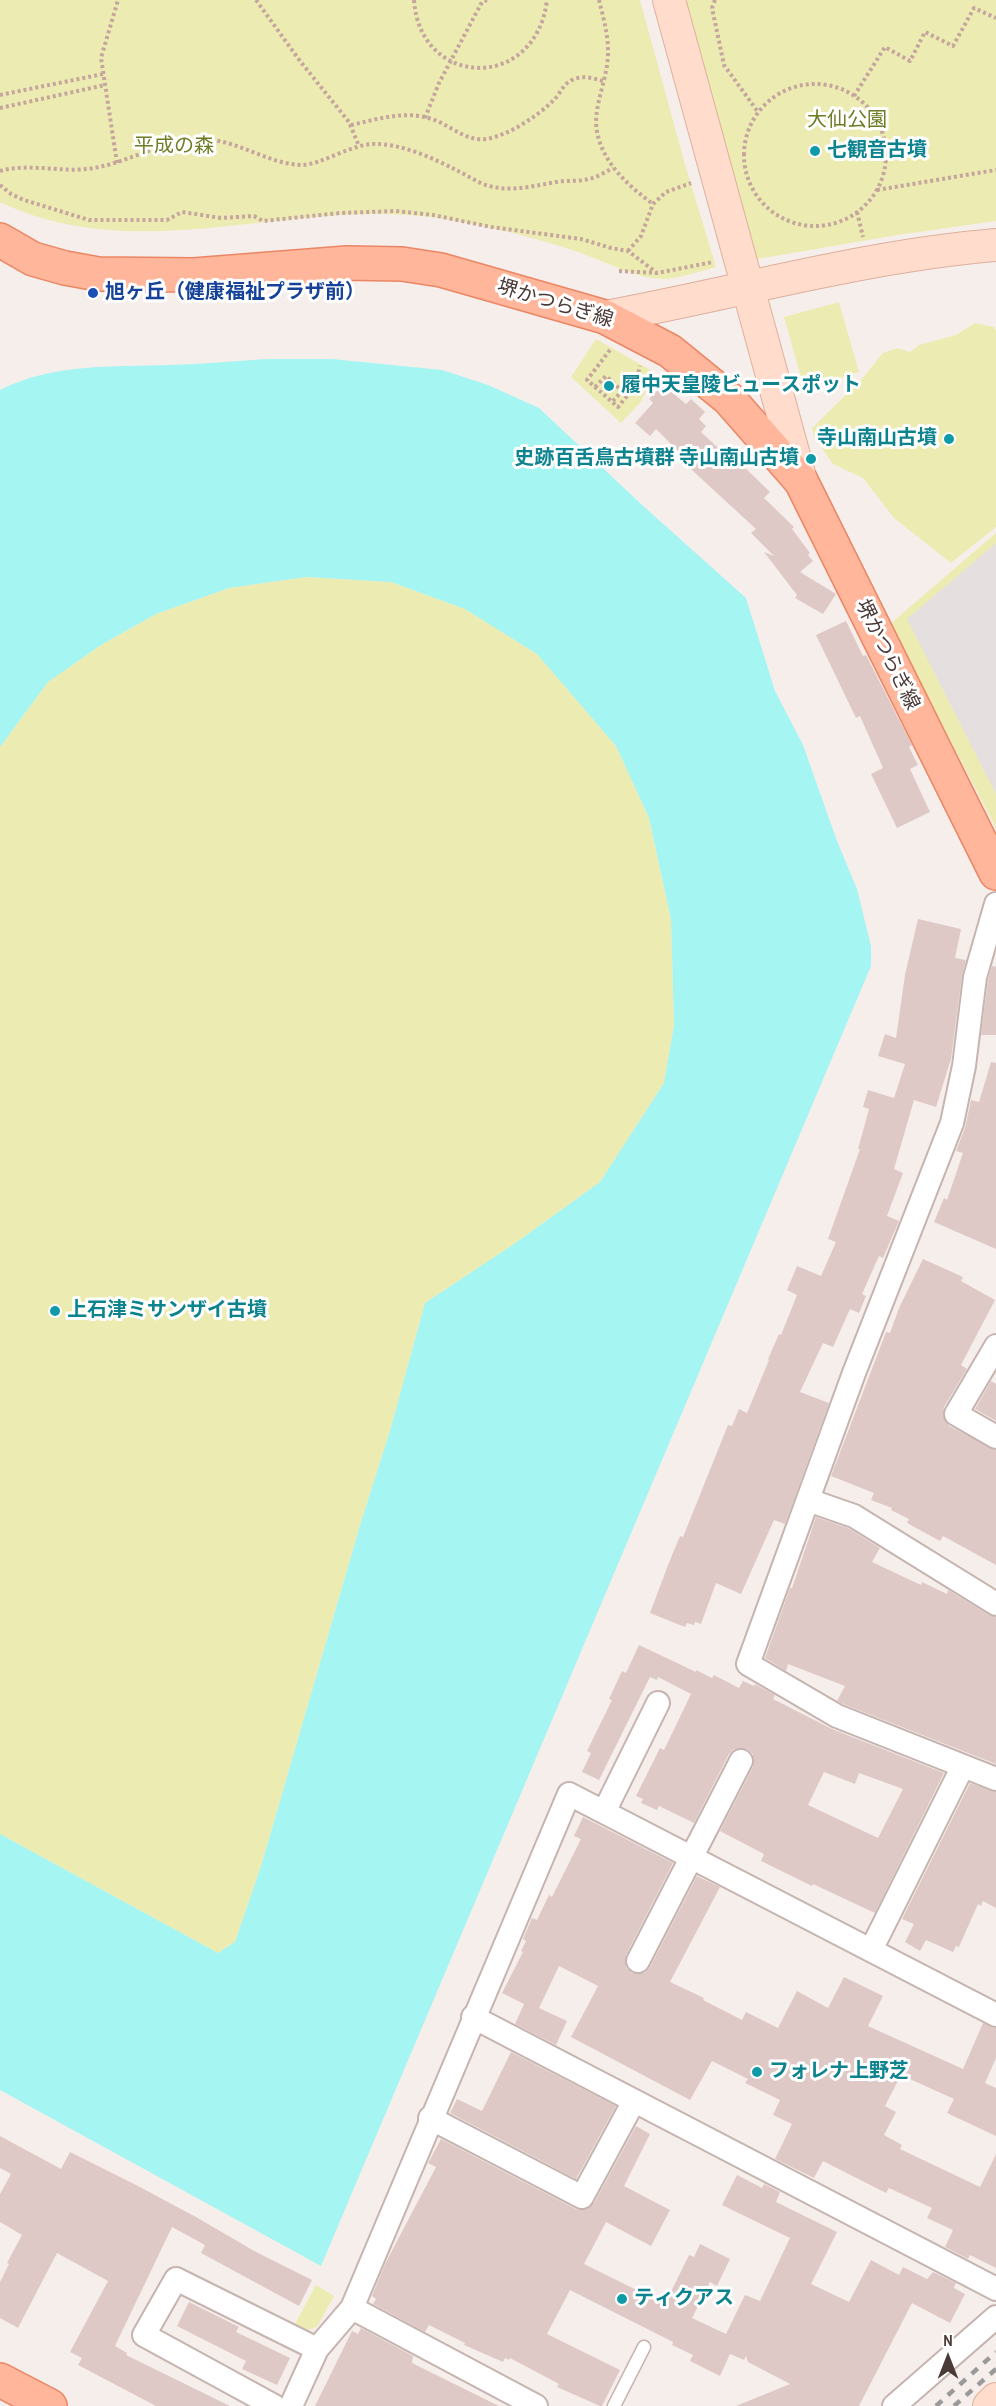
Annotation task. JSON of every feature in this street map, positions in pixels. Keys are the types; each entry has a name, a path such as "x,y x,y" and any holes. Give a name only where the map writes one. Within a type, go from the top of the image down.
{"main road":[{"name":"堺かつらぎ線","path":"0,240 33,259 98,274 194,275 347,262 402,264 441,270 605,317 670,351 729,399 801,481 996,873"},
{"path":"0,2380 50,2406"}],"street":[{"path":"669,0 801,481"},
{"path":"605,317 746,286 914,255 996,245"},
{"path":"996,904 975,977 964,1066 952,1123 854,1373 748,1665 837,1716 996,1779"},
{"path":"996,1346 956,1414 996,1437"},
{"path":"808,1500 854,1516 996,1604"},
{"path":"604,1812 658,1703"},
{"path":"638,1961 741,1761"},
{"path":"870,1950 963,1766"},
{"path":"291,2406 317,2349 352,2308 430,2118 569,1794 996,2015"},
{"path":"473,2017 996,2289"},
{"path":"430,2118 582,2197 634,2101"},
{"path":"274,2406 144,2335 176,2279 317,2349"},
{"path":"352,2308 536,2406"},
{"path":"894,2406 996,2317"},
{"path":"989,2406 996,2399"}],"lane":[{"path":"614,2406 644,2346"}],"path":[{"path":"117,163 101,58 118,0"},
{"path":"256,0 300,62 351,125 359,146"},
{"path":"414,0 415,17 422,34 431,47 450,61 468,67 488,68 507,62 524,52 537,37 541,28 547,0"},
{"path":"425,118 450,61 482,2 488,0"},
{"path":"599,0 609,51 596,124 603,148 613,168 633,190 653,204"},
{"path":"715,0 711,8 724,65 759,112"},
{"path":"854,96 885,47 910,61 925,32 953,46 974,8 996,18"},
{"path":"0,95 103,74"},
{"path":"351,125 393,116 425,118 433,119 474,139 486,139 515,128 554,100 565,85 572,80 585,77 603,81"},
{"path":"816,84 832,86 854,96 874,115 886,146 886,163 877,190 857,212 845,219 817,225 789,220 765,205 749,181 745,167 746,138 759,112 769,100 799,86 816,84"},
{"path":"0,108 105,86"},
{"path":"0,171 87,169 117,163 190,139 215,140 302,165 359,146 376,144 404,149 448,166 487,186 500,188 522,188 557,181 589,179 613,168"},
{"path":"877,190 996,170"},
{"path":"628,250 640,236 653,204 666,192 698,181"},
{"path":"0,185 11,194 24,200 89,220 167,220 182,212 221,218 254,216 263,221 340,213 396,211 433,215 491,227 581,239 611,248 628,250 657,273"},
{"path":"857,212 865,247"},
{"path":"619,271 657,273 718,261"},
{"path":"607,357 587,380 618,407 635,386 641,360"},
{"path":"595,387 606,376 622,391 612,402"}],"green space":[{"name":"平成の森","path":"0,0 640,0 716,267 675,278 640,276 538,240 430,217 376,214 321,216 213,228 159,231 105,230 52,221 0,202"},
{"name":"大仙公園","path":"685,0 996,0 996,221 757,259"},
{"path":"839,302 859,372 804,388 784,317"},
{"path":"975,323 994,327 996,331 996,527 951,563 894,518 863,478 833,464 814,437 812,428 861,380 883,353 897,348 910,352 919,345 956,335"},
{"path":"596,339 654,372 641,402 621,423 571,377"},
{"path":"996,533 996,828 890,624"},
{"path":"306,577 391,582 465,609 537,654 616,746 649,818 671,919 674,1025 664,1083 600,1182 514,1244 425,1303 390,1431 361,1522 262,1863 235,1942 218,1953 0,1834 0,747 48,682 101,645 156,614 229,588"},
{"path":"316,2285 334,2296 317,2327 307,2330 295,2324"}],"shaded area":[{"path":"996,543 996,794 907,619"}],"water":[{"path":"266,359 332,359 442,370 488,385 539,408 746,598 775,691 803,745 837,841 857,889 871,946 871,966 321,2266 0,2090 0,1834 218,1953 235,1942 262,1863 361,1522 390,1431 425,1303 514,1244 600,1182 664,1083 674,1025 671,919 649,818 616,746 537,654 465,609 391,582 306,577 229,588 156,614 101,645 48,682 0,747 0,390 41,375 83,368 182,365"}],"building":[{"path":"663,385 686,404 691,399 705,412 699,419 706,426 701,432 729,458 732,455 770,492 764,498 794,527 792,529 810,553 808,555 813,561 800,572 836,594 823,614 795,598 797,595 764,552 774,556 751,533 756,529 680,459 683,456 656,429 650,436 635,423 653,403 649,399"},
{"path":"846,621 912,745 909,747 918,765 910,769 930,812 897,828 871,774 883,768 860,716 856,718 816,635"},
{"path":"918,919 961,929 955,958 966,960 951,1059 936,1107 914,1100 894,1169 903,1173 887,1216 899,1221 883,1258 879,1256 862,1294 866,1296 859,1313 850,1309 833,1347 823,1343 800,1392 829,1403 785,1524 774,1520 741,1594 716,1583 701,1624 687,1623 685,1627 650,1613 670,1560 680,1536 683,1537 728,1425 732,1426 739,1409 747,1413 768,1359 779,1334 781,1335 797,1295 787,1290 797,1266 821,1276 836,1242 828,1239 860,1149 858,1149 869,1109 863,1107 868,1090 894,1098 905,1064 878,1056 885,1034 896,1038 905,975"},
{"path":"992,966 996,967 996,1035 981,1035 988,980"},
{"path":"991,1062 996,1063 996,1249 934,1222 944,1198 947,1200 963,1153 956,1151 965,1128 971,1100 979,1102"},
{"path":"923,1259 963,1277 961,1281 995,1300 961,1365 967,1369 944,1407 943,1415 949,1426 996,1450 996,1565 943,1536 940,1541 907,1523 909,1519 891,1510 892,1508 871,1500 874,1493 831,1476 886,1332 890,1333 899,1308"},
{"path":"991,1381 996,1384 996,1421 975,1409"},
{"path":"816,1517 848,1528 880,1548 872,1562 921,1585 922,1582 947,1594 948,1590 996,1617 996,1764 843,1704 837,1701 845,1686 788,1664 786,1671 765,1658"},
{"path":"639,1645 696,1672 696,1670 712,1678 714,1675 739,1688 743,1681 754,1686 755,1684 775,1695 773,1699 832,1729 944,1773 875,1913 761,1861 764,1854 720,1831 753,1767 753,1754 747,1749 734,1749 729,1754 694,1823 659,1806 657,1810 641,1803 643,1799 636,1796 660,1748 664,1750 691,1694 658,1677 657,1680 650,1677 599,1780 582,1772 591,1753 587,1751 612,1700 609,1699 622,1671 626,1673","holes":["824,1772 855,1784 859,1773 903,1789 878,1838 808,1805"]},
{"path":"970,1783 996,1792 996,1908 983,1901 981,1906 978,1904 959,1947 956,1946 953,1952 926,1940 920,1951 905,1942 914,1924 902,1919"},
{"path":"583,1817 673,1863 626,1955 626,1968 632,1973 645,1973 650,1967 697,1876 720,1887 670,1982 742,2020 746,2012 778,2028 797,1991 828,2008 844,1977 883,1996 868,2026 963,2069 983,2023 996,2028 996,2058 985,2083 996,2088 996,2136 947,2113 954,2099 901,2075 885,2106 896,2112 884,2135 902,2145 900,2149 980,2187 996,2154 996,2268 970,2255 968,2259 945,2247 953,2230 927,2218 932,2208 889,2188 886,2193 823,2161 814,2178 775,2159 792,2124 773,2115 780,2100 745,2083 748,2079 712,2061 690,2100 571,2037 598,1986 559,1966 539,2008 567,2021 556,2045 515,2024 524,2004 502,1993 523,1952 521,1951 526,1941 523,1939 532,1918 537,1920 549,1895 552,1897 581,1839 574,1836"},
{"path":"511,2052 616,2106 576,2179 450,2113 457,2099 482,2111"},
{"path":"636,2126 650,2134 624,2186 670,2210 651,2246 606,2222 584,2264 665,2304 689,2255 694,2257 700,2244 730,2259 717,2286 710,2282 692,2318 726,2334 745,2295 760,2301 790,2238 722,2205 737,2175 762,2188 764,2184 780,2192 776,2202 837,2232 811,2284 849,2302 871,2260 899,2275 903,2267 927,2279 933,2272 956,2283 954,2288 965,2294 950,2323 912,2303 859,2406 736,2406 790,2384 748,2362 746,2356 744,2360 730,2354 720,2376 690,2361 693,2355 672,2345 673,2342 570,2290 547,2334 620,2370 600,2406 557,2387 559,2384 510,2358 509,2360 505,2358 503,2362 464,2345 465,2343 429,2325 425,2332 373,2304 376,2299 372,2296 385,2264 436,2167 428,2163 441,2139 576,2209 583,2210 594,2203"},
{"path":"0,2136 61,2169 70,2152 312,2280 299,2306 201,2253 205,2245 172,2227 115,2346 127,2353 126,2355 230,2406 156,2406 78,2365 82,2358 70,2352 108,2281 57,2253 18,2328 0,2318 0,2282 22,2235 0,2222 0,2194 11,2174 0,2168"},
{"path":"189,2302 239,2327 236,2332 290,2358 277,2385 242,2369 246,2361 177,2326"},
{"path":"361,2328 413,2356 412,2363 499,2406 315,2406 352,2331 358,2334"}],"railway":[{"path":"936,2406 996,2352"},
{"path":"954,2406 996,2369"}],"place":[{"name":"七観音古墳","path":"815,151"},
{"name":"旭ヶ丘（健康福祉プラザ前）","path":"93,293"},
{"name":"履中天皇陵ビュースポット","path":"609,386"},
{"name":"寺山南山古墳","path":"949,439"},
{"name":"史跡百舌鳥古墳群 寺山南山古墳","path":"811,459"},
{"name":"上石津ミサンザイ古墳","path":"55,1311"},
{"name":"フォレナ上野芝","path":"757,2072"},
{"name":"ティクアス","path":"622,2299"}]}
